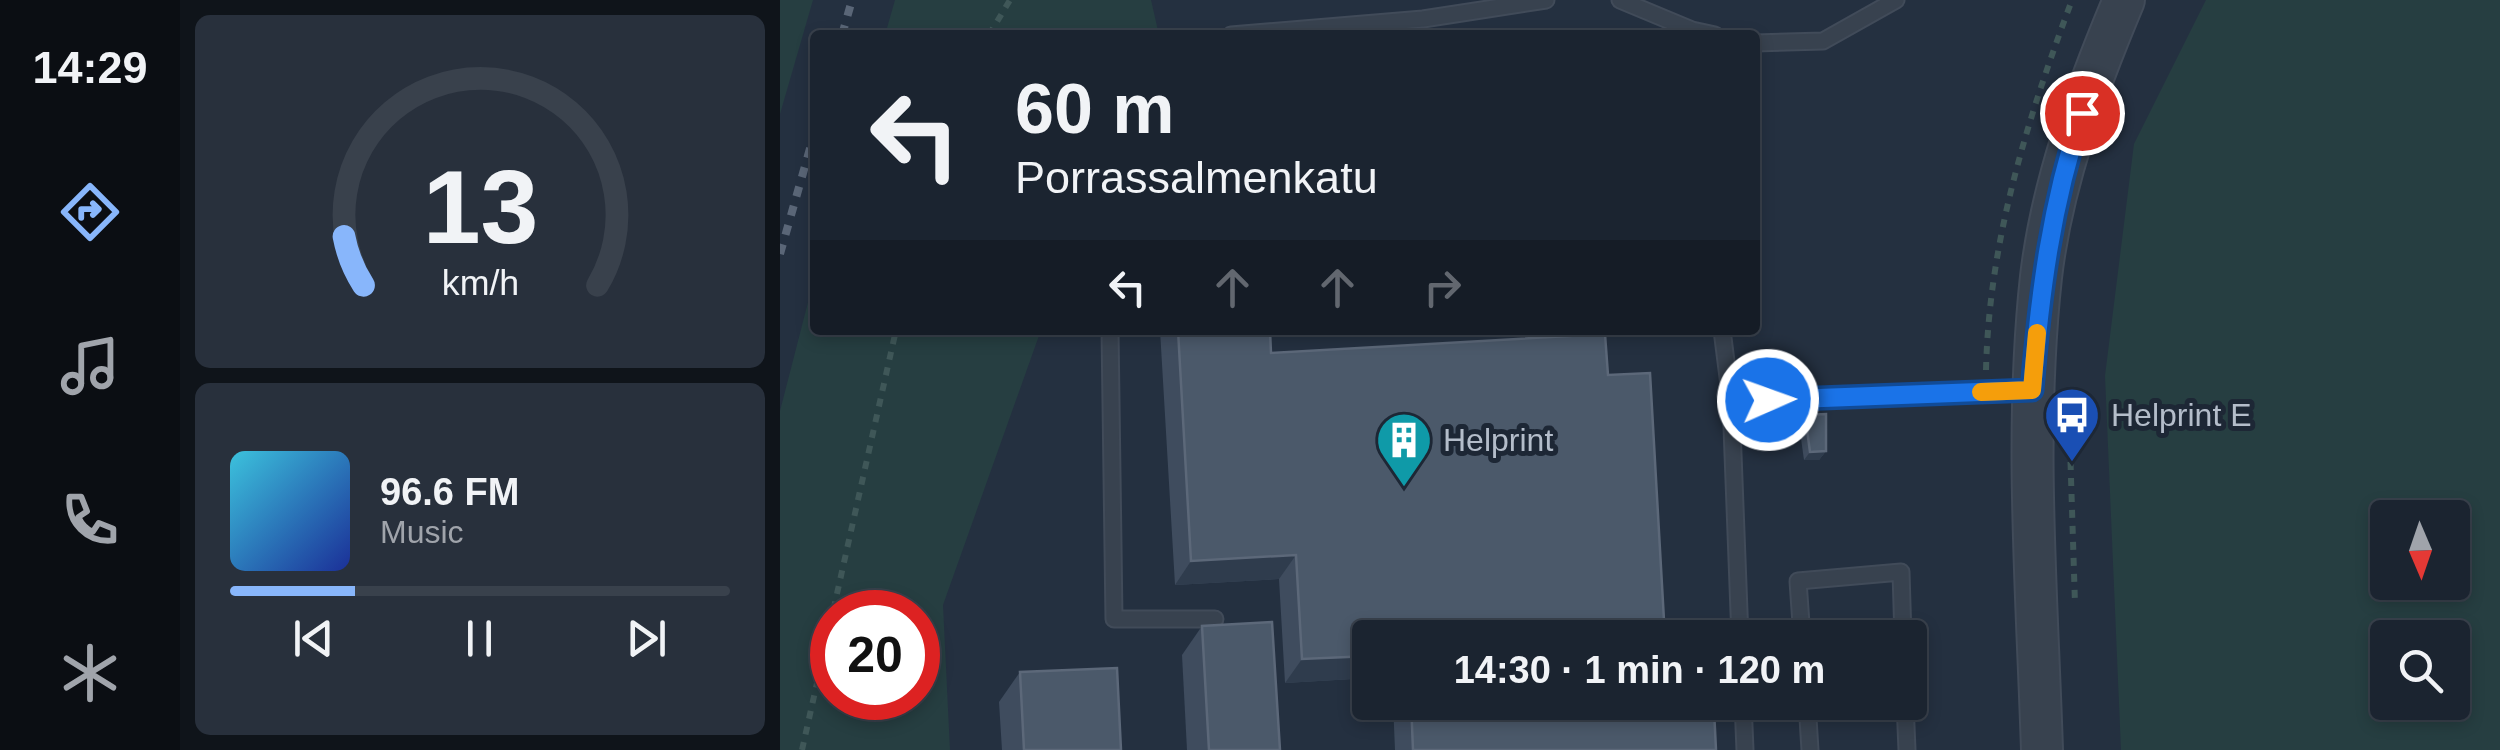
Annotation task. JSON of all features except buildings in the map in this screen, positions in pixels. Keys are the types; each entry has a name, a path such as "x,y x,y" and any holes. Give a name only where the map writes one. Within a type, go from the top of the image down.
{"street":[{"path":"2042,750 2032,390 2042,274 2059,180 2124,0"}],"lane":[{"path":"1290,30 1423,19 1546,0"},
{"path":"1620,0 1692,30"},
{"path":"1760,43 1823,41 1896,0"},
{"path":"1110,335 1114,619 1214,619"},
{"path":"1723,335 1731,401 1739,620"},
{"path":"1731,401 2032,390"},
{"path":"1801,620 1798,581 1901,572 1902,620"},
{"path":"1744,720 1745,750"},
{"path":"1808,720 1810,750"},
{"path":"1906,720 1907,750"}],"path":[{"path":"992,30 1010,0"},
{"path":"802,750 895,335"},
{"path":"2069,430 2075,620"}],"green space":[{"path":"780,0 813,0 780,114"},
{"path":"895,0 1151,0 1158,30 886,30"},
{"path":"2206,0 2500,0 2500,750 2121,750 2105,376 2134,144"},
{"path":"810,294 810,335 1039,335 943,605 950,750 780,750 780,411"}],"railway":[{"path":"843,30 852,0"},
{"path":"780,254 810,149"}],"slow traffic":[{"path":"1981,392 2032,390 2037,333"}],"place":[{"name":"Helprint E","path":"2072,464"},
{"name":"Helprint","path":"1404,489"}],"route":[{"path":"1768,400 2032,390 2042,274 2059,180 2082,113"}]}
